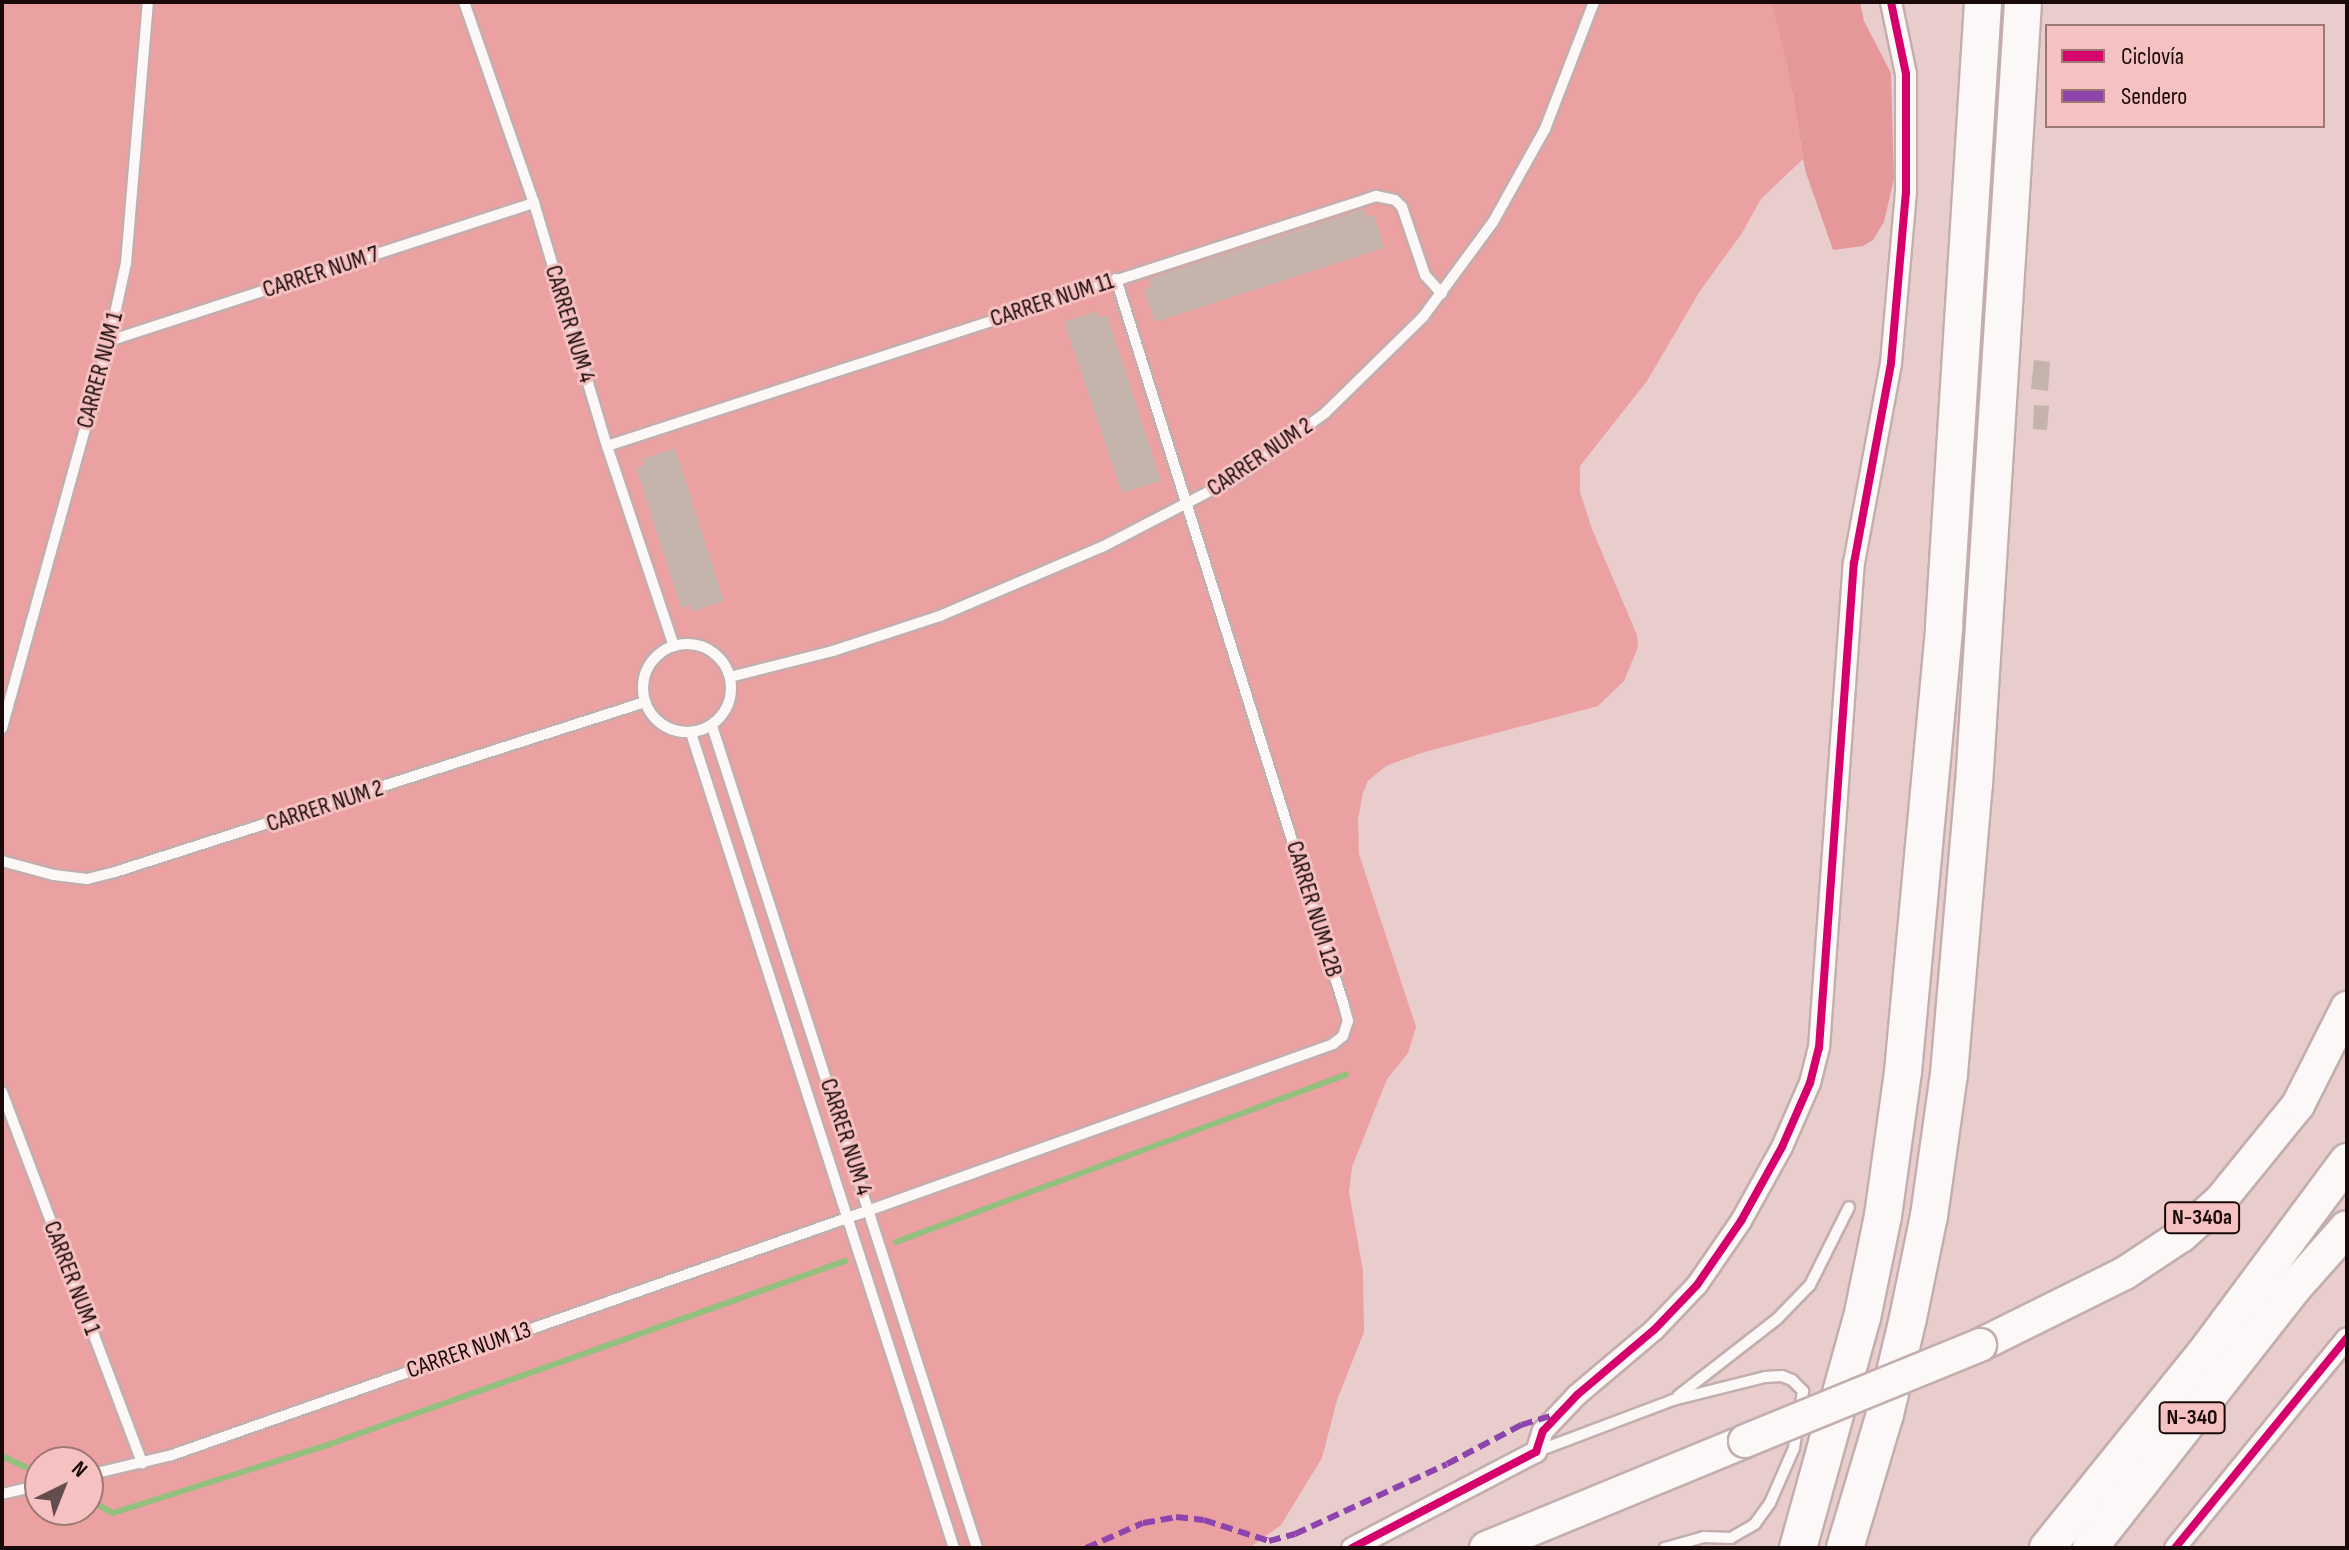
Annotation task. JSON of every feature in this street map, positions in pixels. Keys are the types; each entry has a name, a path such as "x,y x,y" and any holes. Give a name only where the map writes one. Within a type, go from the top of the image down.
{"highway":[{"path":"1968,2 1971,170"},
{"path":"1798,1548 1862,1318 1883,1216 1903,1072 1944,626 1983,2"},
{"path":"1845,1548 1885,1414 1908,1318 1929,1216 1949,1074 1974,785 2023,2"},
{"path":"2282,1279 2347,1161"},
{"name":"N-340","path":"2090,1548 2282,1279 2347,1177"},
{"name":"N-340","path":"2047,1548 2282,1279 2347,1214"},
{"path":"2282,1279 2347,1228"}],"main road":[{"name":"N-340a","path":"1486,1548 1980,1345 2125,1273 2181,1236 2220,1201 2298,1105 2347,1008"}],"street":[{"path":"1352,1548 1536,1452 1548,1425 1577,1395 1654,1330 1712,1264 1782,1147 1810,1083 1819,1048 1854,563 1891,363 1906,193 1906,74 1891,2"},
{"path":"2175,1548 2347,1338"}],"lane":[{"name":"CARRER NUM 1","path":"2,728 109,341 126,263 148,2"},
{"name":"CARRER NUM 4","path":"464,2 534,203 607,446 674,646"},
{"name":"CARRER NUM 2","path":"730,677 833,651 984,599 1187,505 1237,477 1325,413 1397,344 1442,294 1517,182 1569,74 1594,2"},
{"name":"CARRER NUM 11","path":"607,446 1376,196 1385,196 1402,207 1425,275 1442,294"},
{"name":"CARRER NUM 7","path":"109,341 534,203"},
{"name":"CARRER NUM 12B","path":"847,1217 1333,1044 1343,1036 1348,1021 1116,279"},
{"path":"695,644 709,650 721,659 730,677 730,701 712,726 691,733 672,730 659,723 645,702 643,684 646,670 654,658 674,646 695,644"},
{"name":"CARRER NUM 2","path":"2,861 54,875 87,879 645,702"},
{"name":"CARRER NUM 4","path":"712,726 977,1548"},
{"name":"CARRER NUM 4","path":"691,733 954,1548"},
{"name":"CARRER NUM 1","path":"2,1092 142,1463"},
{"path":"1673,1400 1777,1319 1810,1285 1849,1207"},
{"name":"CARRER NUM 13","path":"104,1471 142,1463 847,1217"},
{"path":"1536,1452 1673,1400 1765,1377 1782,1376 1803,1391 1794,1448 1770,1503 1755,1524 1731,1538 1704,1537 1665,1548"},
{"path":"2,1494 24,1489"}],"shaded area":[{"path":"2,2 1771,2 1790,79 1803,159 1761,199 1742,233 1700,291 1647,381 1580,466 1580,492 1592,529 1637,635 1638,647 1624,681 1598,706 1421,753 1386,766 1368,781 1363,793 1358,819 1359,854 1416,1027 1408,1053 1387,1079 1352,1167 1349,1192 1363,1271 1364,1332 1337,1400 1322,1458 1281,1525 1249,1548 2,1548"},
{"path":"1771,2 1860,2 1864,21 1891,73 1894,179 1884,222 1873,240 1863,246 1833,250 1805,170 1790,79"}],"building":[{"path":"1364,209 1367,217 1374,215 1384,248 1155,322 1144,290 1151,287 1149,279"},
{"path":"1097,311 1099,318 1107,315 1161,481 1122,493 1064,322"},
{"path":"2034,360 2050,362 2048,391 2031,389"},
{"path":"2034,405 2049,406 2047,430 2033,429"},
{"path":"675,448 724,601 692,612 690,605 681,608 636,468 644,466 642,459"}],"waterway":[{"path":"896,1242 1346,1075"},
{"path":"104,1508 113,1513 330,1444 845,1261"},
{"path":"2,1456 24,1466"}],"marked path":[{"path":"1086,1548 1143,1523 1176,1517 1204,1520 1269,1541 1295,1534 1447,1464 1521,1425 1556,1414"}],"cycle path":[{"path":"1352,1548 1536,1452 1543,1431 1577,1395 1654,1330 1697,1285 1741,1221 1782,1147 1810,1083 1819,1048 1854,563 1891,363 1906,193 1906,74 1891,2"},
{"path":"2175,1548 2347,1338"}]}
